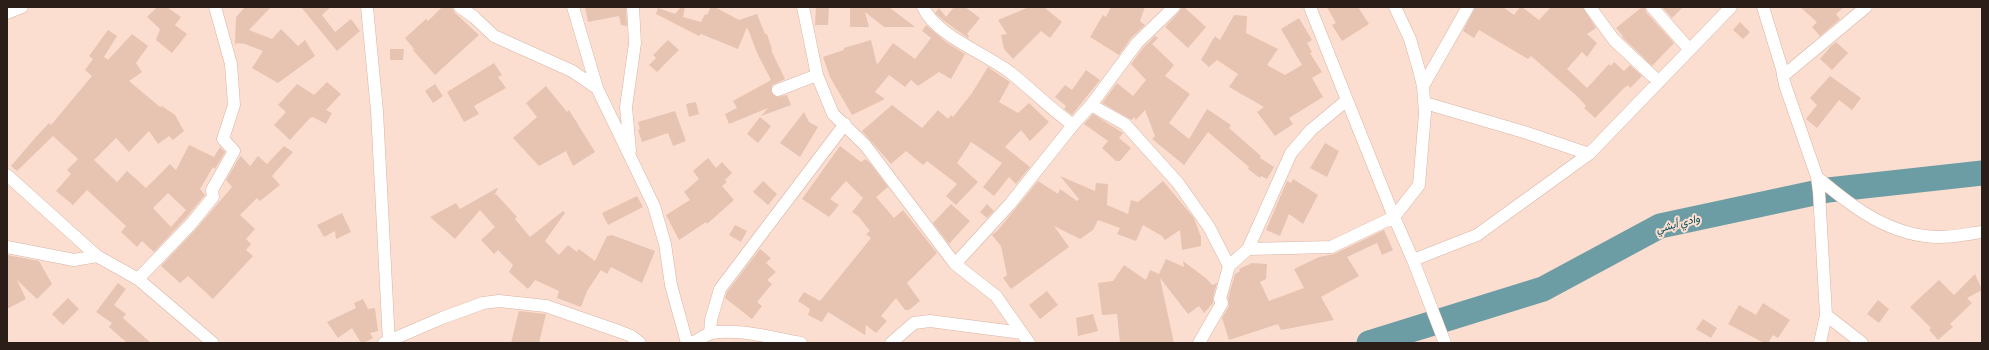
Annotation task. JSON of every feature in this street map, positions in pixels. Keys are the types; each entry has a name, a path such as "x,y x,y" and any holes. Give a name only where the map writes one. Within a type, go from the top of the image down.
{"street":[{"path":"7,13 22,7"},
{"path":"138,280 191,224 213,197 212,190 234,151 223,139 234,105 231,64 215,7"},
{"path":"367,7 376,111 387,342 483,303 499,301 546,306 621,332 631,336 640,343"},
{"path":"460,7 474,17 494,36 572,72 597,88"},
{"path":"573,7 597,88 654,206 665,244 671,285 687,343"},
{"path":"631,161 626,107 635,43 633,7"},
{"path":"803,7 817,75 832,114 845,124 865,145 955,264 996,296 1029,343"},
{"path":"923,7 938,25 963,43 1011,72 1051,109 1073,125"},
{"path":"955,264 1010,204 1073,125 1091,105 1137,43 1174,7"},
{"path":"1310,7 1394,217 1413,260 1445,343"},
{"path":"1248,249 1331,247 1394,217 1419,185 1425,103 1423,86 1410,39 1395,7"},
{"path":"1423,86 1468,7"},
{"path":"1590,7 1614,40 1659,82"},
{"path":"1652,7 1689,49"},
{"path":"1413,260 1477,235 1589,154 1731,7"},
{"path":"1763,7 1785,85 1816,177 1819,192 1826,315 1820,343"},
{"path":"1783,76 1866,7"},
{"path":"778,90 817,75"},
{"path":"1199,343 1222,304 1220,299 1229,266 1248,249 1291,153 1311,130 1347,100"},
{"path":"1425,103 1524,132 1589,154"},
{"path":"1091,105 1125,124 1178,183 1209,227 1229,266"},
{"path":"710,334 710,320 720,289 845,124"},
{"path":"7,175 97,256 138,280 213,343"},
{"path":"1816,177 1850,206 1901,232 1940,237 1982,232"},
{"path":"7,247 74,260 97,256"},
{"path":"1826,315 1862,343"},
{"path":"891,343 914,324 930,321 1022,333"},
{"path":"692,343 710,334 729,332 773,337 801,343"}],"building":[{"path":"157,7 167,7 181,17 175,25 187,34 172,53 156,40 160,29 147,17"},
{"path":"245,7 271,7 249,30 272,39 281,29 298,46 305,40 315,56 278,83 252,68 263,51 245,44 237,43 235,45 236,17"},
{"path":"301,7 331,7 322,15 335,32 351,19 360,31 337,51"},
{"path":"442,7 452,7 455,13 479,35 435,75 412,49 415,50 405,38 426,19 428,21"},
{"path":"585,7 626,7 627,26 621,25 619,16 588,22"},
{"path":"681,7 685,7 683,17 701,22 711,7 715,7 739,20 757,14 765,34 767,34 772,49 771,50 785,79 772,85 771,92 777,97 787,95 791,105 761,116 768,108 729,124 725,114 737,108 733,101 771,80 758,55 747,27 738,49 701,34 699,36 656,14 658,8 675,14"},
{"path":"816,7 829,7 828,25 815,25"},
{"path":"850,7 889,7 915,27 884,27 865,12 869,27 850,27"},
{"path":"954,7 965,7 980,18 967,34 969,36 968,38 935,13 939,8 946,17"},
{"path":"1029,7 1044,7 1062,22 1050,38 1041,31 1013,59 1004,49 1001,35 1007,34 998,20"},
{"path":"1111,7 1145,7 1140,21 1145,25 1131,38 1119,55 1090,37 1103,15 1106,17"},
{"path":"1182,7 1184,7 1206,27 1188,48 1165,27"},
{"path":"1327,7 1358,7 1369,24 1342,41 1332,25 1336,23"},
{"path":"1475,7 1503,7 1514,15 1520,7 1522,7 1539,20 1551,7 1583,7 1596,28 1587,34 1597,43 1587,57 1582,52 1567,69 1587,88 1609,64 1611,66 1614,62 1624,71 1630,65 1642,76 1630,88 1628,85 1624,88 1595,118 1584,108 1586,106 1578,97 1531,56 1528,59 1479,30 1474,38 1463,31"},
{"path":"1642,7 1645,7 1646,12 1674,43 1652,66 1622,37 1623,36 1616,28"},
{"path":"1662,7 1683,7 1672,18"},
{"path":"1800,7 1844,7 1836,14 1840,19 1820,36 1812,27 1817,22"},
{"path":"1234,15 1247,16 1246,33 1278,49 1267,65 1285,75 1302,65 1281,29 1299,18 1312,40 1307,43 1312,52 1310,53 1322,72 1312,78 1323,97 1289,118 1293,124 1275,136 1257,112 1264,107 1229,87 1238,74 1217,60 1209,67 1201,60 1215,36 1220,40"},
{"path":"1740,22 1750,32 1743,39 1733,30"},
{"path":"926,25 946,42 965,54 951,79 939,72 918,86 911,80 905,87 889,75 875,92 885,99 852,115 830,77 823,57 844,50 844,48 871,40 877,65 893,43 915,59 931,38 922,31"},
{"path":"108,30 117,36 104,57 108,60 132,34 148,46 136,63 142,72 129,81 160,107 162,106 175,115 184,131 173,140 169,136 158,144 149,131 129,152 116,138 94,160 117,182 127,171 146,188 170,164 176,170 189,145 214,157 220,147 225,152 215,169 213,167 200,189 205,195 154,252 142,241 137,247 121,232 126,226 87,190 73,205 56,191 71,174 67,170 78,159 53,136 17,171 11,166 49,123 51,125 92,76 85,70 93,59 89,56","holes":["168,193 186,210 171,227 153,208"]},
{"path":"1155,36 1158,38 1152,44 1174,65 1165,76 1190,94 1169,123 1189,139 1207,109 1231,125 1229,128 1261,156 1260,158 1274,167 1267,179 1261,176 1260,178 1248,169 1249,167 1208,132 1184,165 1152,139 1155,136 1145,110 1136,120 1134,117 1132,120 1102,103 1117,83 1133,96 1146,80 1131,64 1143,48"},
{"path":"668,40 679,50 657,72 649,65 656,58 653,55"},
{"path":"1838,40 1836,42 1848,53 1832,70 1820,59 1831,46"},
{"path":"390,49 404,49 403,60 390,60"},
{"path":"494,63 502,75 498,77 506,88 474,106 479,114 464,122 447,92"},
{"path":"988,67 1010,82 999,102 1018,113 1029,103 1049,122 1030,141 1021,130 1005,147 1030,167 1016,184 1009,177 994,196 983,187 1002,163 971,142 957,163 978,182 956,205 946,196 957,184 927,161 923,165 906,151 891,164 862,131 892,105 922,128 938,110 948,119 951,115 953,117 972,93"},
{"path":"1086,70 1100,80 1072,115 1064,109 1066,106 1055,97 1065,85 1072,90"},
{"path":"1830,76 1861,98 1852,110 1839,100 1817,128 1806,119 1817,105 1810,98"},
{"path":"327,82 341,94 326,110 332,113 326,124 313,117 310,118 290,140 274,125 286,112 278,105 297,84 314,95"},
{"path":"435,84 443,96 433,103 425,91"},
{"path":"546,86 567,112 569,110 595,152 573,166 566,151 539,166 513,138 537,117 526,103"},
{"path":"696,102 699,114 689,117 686,104"},
{"path":"675,111 686,141 673,146 668,133 642,142 638,130 640,129 638,122"},
{"path":"804,112 809,122 818,127 800,157 780,143"},
{"path":"1093,114 1123,133 1119,138 1131,148 1120,161 1116,161 1102,148 1108,141 1084,124"},
{"path":"760,117 771,126 758,143 747,134"},
{"path":"1325,143 1339,151 1327,177 1310,168"},
{"path":"284,146 293,152 272,176 280,185 260,201 257,198 240,215 255,229 246,239 251,244 246,250 253,256 213,299 188,276 180,283 161,266 196,229 232,187 226,180 239,158 241,156 250,166 258,156 267,164"},
{"path":"840,146 861,162 865,159 869,162 888,187 876,197 894,218 903,210 937,253 907,283 920,301 909,310 905,310 896,298 881,316 887,321 876,333 866,325 865,335 828,312 822,322 808,315 810,309 798,301 804,292 820,301 871,238 866,234 870,231 859,217 852,212 863,198 846,181 830,199 839,205 829,217 802,199"},
{"path":"708,158 716,168 722,162 732,173 725,180 727,182 722,186 734,200 707,224 706,222 679,240 666,215 690,200 684,192 699,179 693,171"},
{"path":"1060,176 1095,191 1096,183 1108,184 1107,205 1128,214 1131,200 1138,202 1163,181 1194,218 1201,237 1201,246 1182,250 1180,230 1165,240 1162,236 1143,225 1136,241 1117,234 1120,228 1098,220 1093,230 1080,239 1054,226 1069,247 1011,289 1003,278 1007,275 1001,246 992,235 998,230 1038,181 1058,194 1060,189 1077,201 1079,199"},
{"path":"1293,179 1318,195 1303,224 1289,214 1280,236 1266,230 1287,181 1291,183"},
{"path":"763,181 777,194 768,205 753,192"},
{"path":"497,188 498,189 494,195 496,194 517,217 515,219 530,237 563,211 565,213 545,241 559,255 568,245 577,252 579,249 595,261 607,236 612,235 655,251 642,283 611,267 607,274 601,270 587,291 581,307 557,298 559,291 535,280 528,289 509,272 513,265 498,250 494,254 481,240 495,227 480,210 455,239 430,217 456,203 460,209"},
{"path":"637,196 643,207 608,225 602,213"},
{"path":"951,204 970,221 949,244 933,223"},
{"path":"987,204 994,211 987,218 980,212"},
{"path":"342,213 351,232 336,239 335,231 324,237 317,225"},
{"path":"735,225 747,231 741,242 729,235"},
{"path":"1384,230 1393,250 1382,255 1377,243 1347,257 1359,276 1321,297 1334,320 1281,330 1278,324 1229,340 1222,318 1229,306 1228,298 1235,274 1240,271 1239,269 1252,263 1267,264 1266,279 1260,282 1269,301 1304,288 1294,269 1319,257 1334,254"},
{"path":"760,249 771,258 766,263 776,272 767,280 772,284 757,302 762,306 752,319 725,298 727,292"},
{"path":"7,255 39,261 52,284 37,299 17,280 26,299 7,309"},
{"path":"1166,259 1184,267 1183,261 1207,279 1212,285 1217,283 1213,303 1204,313 1199,306 1188,314 1160,278 1174,343 1120,343 1117,314 1102,315 1098,283 1113,281 1124,265 1146,280 1150,270 1159,274"},
{"path":"1975,274 1982,290 1967,298 1972,303 1950,324 1953,327 1938,340 1929,330 1931,328 1910,307 1939,280 1954,295"},
{"path":"118,283 126,289 114,305 126,314 123,318 151,343 127,343 109,327 112,323 96,312"},
{"path":"1047,291 1058,305 1040,319 1029,305"},
{"path":"68,298 79,309 63,325 52,314"},
{"path":"363,299 368,309 375,308 378,331 370,333 373,338 364,343 361,343 352,328 338,338 327,322 356,308 354,303"},
{"path":"1878,300 1889,309 1879,323 1867,314"},
{"path":"1763,303 1790,320 1778,338 1773,335 1768,343 1764,343 1728,324 1739,305 1756,315"},
{"path":"519,311 546,314 539,343 511,343"},
{"path":"1093,314 1098,331 1078,336 1076,318"},
{"path":"1703,319 1717,328 1711,338 1696,329"}],"waterway":[{"name":"وادي أبشي","path":"1369,343 1543,289 1660,226 1828,190 1982,173"}]}
